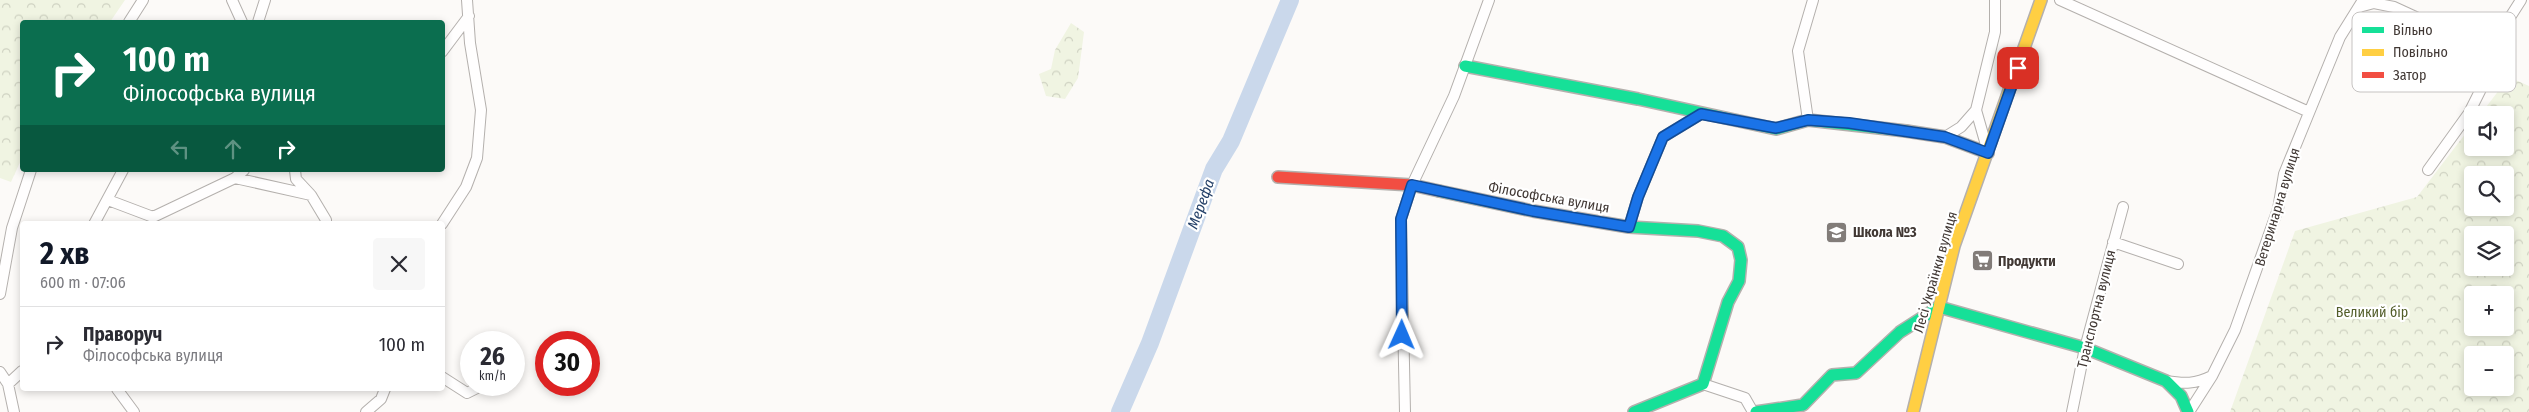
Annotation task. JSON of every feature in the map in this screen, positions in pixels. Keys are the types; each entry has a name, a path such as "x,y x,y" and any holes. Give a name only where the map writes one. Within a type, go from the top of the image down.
{"street":[{"path":"130,20 143,0"},
{"path":"232,0 241,20"},
{"path":"259,20 265,0"},
{"path":"444,221 466,187 477,158 481,110 468,0"},
{"path":"1405,412 1401,219 1412,185 1454,96 1489,0"},
{"path":"1808,120 1798,52 1812,0"},
{"path":"1945,137 1961,127 1976,110 1995,32 1995,0"},
{"name":"Лесі Українки вулиця","path":"1913,412 1954,246 2042,0"},
{"path":"2060,0 2309,112"},
{"path":"2513,12 2521,0"},
{"path":"2361,3 2374,3 2394,7 2405,12"},
{"path":"445,48 469,16"},
{"name":"Ветеринарна вулиця","path":"2188,412 2212,376 2235,330 2278,209 2284,174 2340,37 2352,18"},
{"path":"1465,66 1776,128 1808,120 1849,123 1945,137 1988,153"},
{"path":"2428,170 2468,113 2479,92"},
{"path":"1976,110 1988,153"},
{"path":"1629,227 1638,197 1663,137 1701,114"},
{"path":"0,294 12,228 30,172"},
{"path":"96,221 122,172"},
{"path":"108,200 153,216 234,178 242,172"},
{"path":"295,172 296,179 311,195 326,220"},
{"name":"Філософська вулиця","path":"1278,177 1412,185 1533,211 1629,227 1698,231 1723,236 1738,247 1741,260 1739,281 1728,302 1703,384"},
{"path":"234,178 311,195"},
{"name":"Транспортна вулиця","path":"2072,412 2085,348 2123,207"},
{"path":"2113,242 2178,264"},
{"path":"1634,412 1703,384 1745,398 1755,412 1803,405 1832,375 1856,373 1867,365 1900,332 1939,307 2085,348 2166,381 2185,385 2196,384 2212,376"},
{"path":"0,372 8,384 14,412"},
{"path":"8,384 20,372"},
{"path":"445,379 460,389"},
{"path":"2166,381 2181,396 2188,412"},
{"path":"118,391 134,412"},
{"path":"366,412 381,400 384,391"}],"green space":[{"path":"0,0 125,0 111,20 20,20 20,162 11,182 0,178"},
{"path":"1071,23 1084,32 1078,78 1065,99 1046,96 1039,74 1051,69 1055,50"},
{"name":"Великий бір","path":"2516,80 2529,86 2529,412 2230,412 2295,231 2417,197 2464,135 2464,156 2514,156 2514,106 2487,106 2498,92 2516,92"}],"waterway":[{"name":"Мерефа","path":"1120,412 1150,343 1214,169 1231,141 1290,0"}],"traffic: fast":[{"path":"1465,66 1638,99 1776,129 1808,120 1906,131"},
{"path":"1439,191 1533,211 1629,227 1698,231 1723,236 1738,247 1741,260 1739,281 1728,302 1703,384 1634,412"},
{"path":"1756,412 1803,405 1832,375 1856,373 1900,332 1939,307 2085,348 2166,381 2181,396 2188,412"}],"traffic: slow":[{"path":"1913,412 1954,246 2041,0"},
{"path":"1906,131 1945,137 1988,153"}],"traffic: jam":[{"path":"1278,177 1412,185 1439,191"}],"place":[{"name":"Школа №3","path":"1837,232"},
{"name":"Продукти","path":"1982,261"}],"route":[{"path":"1402,335 1401,219 1412,185 1533,211 1629,227 1638,197 1663,137 1701,114 1776,128 1808,120 1849,123 1945,137 1988,153 2018,68"}]}
